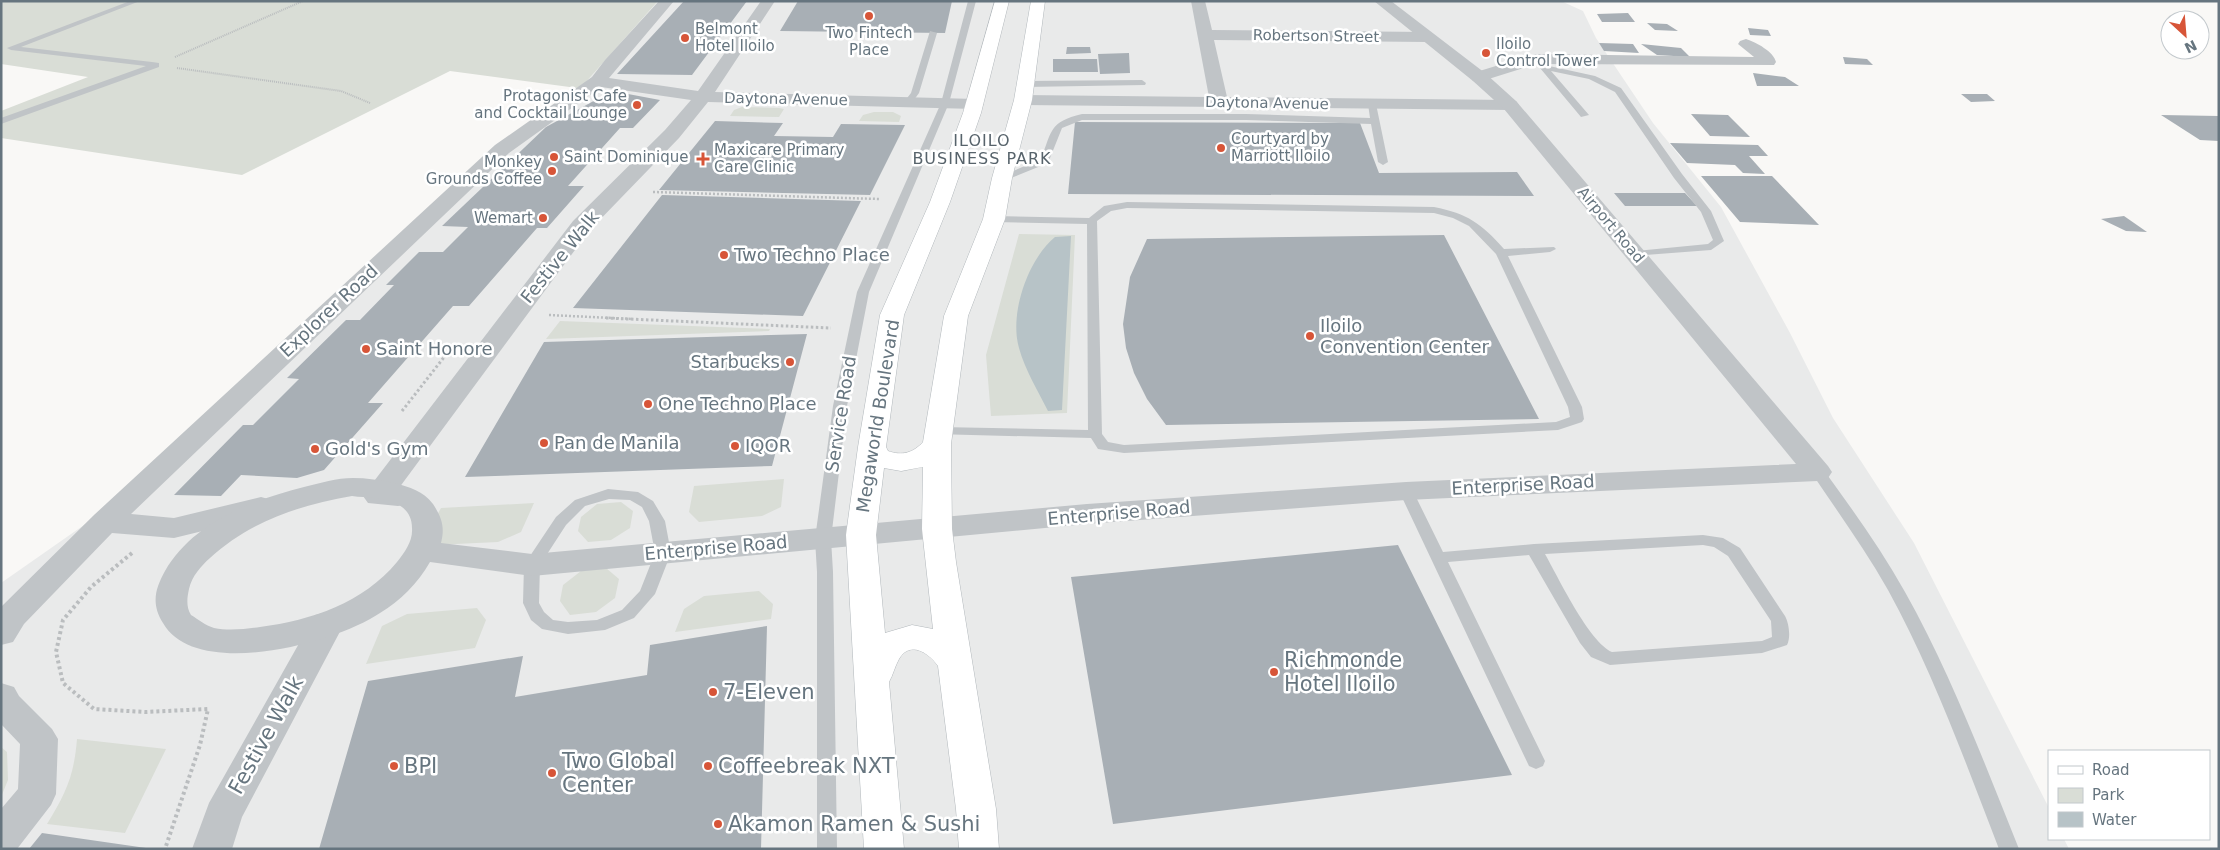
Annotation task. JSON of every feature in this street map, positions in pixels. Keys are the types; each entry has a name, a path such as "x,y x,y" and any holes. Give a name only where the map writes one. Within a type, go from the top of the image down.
{"main road":[{"name":"Megaworld Boulevard","path":"884,849 861,535 872,447 892,314 940,202 975,104 1002,1"},
{"path":"979,849 976,809 940,562 937,529 938,438 956,316 994,219 1002,178 1024,92 1038,1"},
{"path":"872,447 876,456 900,463 917,460 929,454 938,438"},
{"path":"873,680 884,656 893,643 910,637 927,639 941,646 956,665"}],"street":[{"name":"Explorer Road","path":"1,633 12,616 105,522 502,149 598,82 610,63 667,1"},
{"name":"Festive Walk","path":"409,498 378,496 581,226 672,134 703,97 768,1"},
{"path":"1198,1 1219,102"},
{"name":"Airport Road","path":"1381,1 1479,77 1510,105 1818,472"},
{"name":"Robertson Street","path":"1206,35 1427,38"},
{"path":"1479,77 1540,63 1768,62 1768,59 1746,44"},
{"name":"Daytona Avenue","path":"598,82 703,97 975,104"},
{"name":"Daytona Avenue","path":"1024,92 1373,112 1510,105"},
{"name":"Enterprise Road","path":"423,551 532,565 1087,514 1406,491 1818,472"},
{"path":"105,522 174,528 314,493 352,488 384,489 409,498 424,512 429,531 423,551 402,577 369,606 327,624 291,635 249,641 213,640 186,630 172,613 170,592 182,568 205,544 238,522 276,504"},
{"name":"Festive Walk","path":"212,849 223,815 327,624"},
{"path":"1,697 6,706 39,738 37,794 1,839"}],"lane":[{"path":"137,1 11,48 156,65"},
{"name":"Service Road","path":"827,849 825,572 822,539 840,406 863,292 945,103 972,1"},
{"path":"908,102 915,93 933,33"},
{"path":"1540,63 1584,115"},
{"path":"1540,63 1608,82 1618,90 1678,176 1706,211 1719,241 1711,247 1636,254"},
{"path":"1,121 156,65"},
{"path":"1024,92 1142,84"},
{"path":"1002,178 1045,161 1052,144 1054,130 1058,125 1069,120 1082,118 1246,117 1373,112 1383,162"},
{"path":"1127,205 1434,210 1452,214 1477,224 1501,252 1575,407 1577,419 1558,426 1124,449 1103,446 1095,434 1092,221 1100,210 1127,205"},
{"path":"994,219 1092,221"},
{"path":"1501,252 1550,249"},
{"path":"938,438 1095,434"},
{"path":"1818,472 1861,533 1897,592 1957,714 2010,849"},
{"path":"1406,491 1536,762"},
{"path":"608,494 633,495 648,504 657,521 662,553 647,594 628,614 598,626 568,628 548,625 537,616 531,603 532,565 561,521 580,503 608,494"},
{"path":"1438,558 1534,549 1703,540 1718,542 1734,552 1779,620 1781,641 1762,647 1610,659 1597,653 1586,640 1534,549"}],"path":[{"path":"156,65 303,1"},
{"path":"156,65 341,91 370,103"},
{"path":"648,192 882,199"},
{"path":"542,315 831,328"}],"shaded area":[{"name":"ILOILO BUSINESS PARK","path":"658,1 1561,1 1583,11 1596,38 1653,123 1721,207 1790,333 1833,418 1914,543 2048,806 2048,840 2064,840 2069,849 1,849 1,583 104,511 585,83"}],"green space":[{"path":"1,1 658,1 585,83 577,88 450,71 242,175 1,138 1,111 88,77 1,64"},
{"path":"742,107 784,109 779,117 730,116 734,110"},
{"path":"874,112 893,112 901,116 899,122 859,121 863,115"},
{"path":"1019,234 1075,235 1067,413 991,416 986,355"},
{"path":"560,321 770,329 769,331 546,339"},
{"path":"784,479 781,507 762,516 699,522 689,512 694,486"},
{"path":"621,502 633,511 630,528 611,540 588,542 578,531 581,517 597,504"},
{"path":"534,503 521,532 498,542 434,545 426,535 441,508"},
{"path":"606,568 619,579 615,598 596,612 570,615 560,601 563,585 581,571"},
{"path":"759,591 773,604 771,619 675,632 684,609 704,596"},
{"path":"477,608 486,620 475,648 366,664 382,626 407,614"},
{"path":"77,739 166,749 125,833 47,824 68,784 74,764"},
{"path":"1,747 7,752 8,780 1,797"}],"water":[{"path":"1071,236 1062,410 1048,411 1028,372 1019,348 1017,319 1023,288 1037,259 1055,237"}],"building":[{"name":"Belmont Hotel Iloilo","path":"684,1 747,1 692,75 617,74"},
{"name":"Two Fintech Place","path":"798,1 952,1 945,33 780,31"},
{"path":"1628,13 1635,22 1602,22 1597,14"},
{"path":"1647,23 1667,24 1678,31 1655,30"},
{"path":"1748,28 1768,30 1771,36 1750,35"},
{"path":"1599,43 1633,44 1639,53 1604,51"},
{"path":"1641,44 1681,48 1690,57 1657,55"},
{"path":"1067,47 1090,47 1091,53 1066,54"},
{"path":"1129,53 1130,73 1100,74 1098,54"},
{"path":"1843,57 1867,59 1873,65 1845,64"},
{"path":"1053,59 1097,59 1098,72 1053,72"},
{"path":"1753,73 1785,77 1799,86 1757,86"},
{"name":"Saint Honore","path":"612,91 660,100 633,128 620,128 568,186 584,186 547,228 537,228 469,306 453,306 368,403 383,403 324,470 297,478 241,475 221,496 174,495 243,425 253,425 299,379 287,378 346,320 360,320 394,285 386,285 419,252 443,252 468,227 442,226 546,127"},
{"path":"1961,94 1987,94 1995,101 1971,102"},
{"path":"1691,114 1728,115 1750,137 1710,136"},
{"path":"2161,115 2219,116 2219,141 2200,140"},
{"path":"715,121 783,123 774,136 833,137 841,124 905,125 870,195 659,190"},
{"name":"Courtyard by Marriott Iloilo","path":"1075,122 1360,123 1379,173 1517,172 1534,196 1068,194"},
{"path":"1670,143 1758,145 1768,156 1749,156 1765,174 1743,173 1735,165 1687,163"},
{"path":"1701,176 1772,176 1819,225 1740,222"},
{"path":"1614,193 1685,193 1697,206 1625,206"},
{"name":"Two Techno Place","path":"662,195 861,201 803,316 573,308"},
{"path":"2124,216 2147,232 2126,231 2101,219"},
{"name":"Iloilo Convention Center","path":"1444,235 1539,419 1166,425 1147,399 1134,373 1126,348 1123,324 1130,277 1147,239"},
{"name":"One Techno Place","path":"807,334 772,466 465,477 544,342"},
{"name":"Richmonde Hotel Iloilo","path":"1398,545 1512,775 1113,824 1071,577"},
{"name":"Two Global Center","path":"767,626 761,849 319,849 368,681 523,656 515,697 647,675 650,645"},
{"path":"42,833 146,848 29,849"}],"place":[{"name":"Two Fintech Place","path":"869,16"},
{"name":"Belmont Hotel Iloilo","path":"685,38"},
{"name":"Iloilo Control Tower","path":"1486,53"},
{"name":"Protagonist Cafe and Cocktail Lounge","path":"637,105"},
{"name":"Courtyard by Marriott Iloilo","path":"1221,148"},
{"name":"Saint Dominique","path":"554,157"},
{"name":"Maxicare Primary Care Clinic","path":"703,159"},
{"name":"Monkey Grounds Coffee","path":"552,171"},
{"name":"Wemart","path":"543,218"},
{"name":"Two Techno Place","path":"724,255"},
{"name":"Iloilo Convention Center","path":"1310,336"},
{"name":"Saint Honore","path":"366,349"},
{"name":"Starbucks","path":"790,362"},
{"name":"One Techno Place","path":"648,404"},
{"name":"Pan de Manila","path":"544,443"},
{"name":"IQOR","path":"735,446"},
{"name":"Gold's Gym","path":"315,449"},
{"name":"Richmonde Hotel Iloilo","path":"1274,672"},
{"name":"7-Eleven","path":"713,692"},
{"name":"BPI","path":"394,766"},
{"name":"Coffeebreak NXT","path":"708,766"},
{"name":"Two Global Center","path":"552,773"},
{"name":"Akamon Ramen & Sushi","path":"718,824"}],"district":[{"name":"ILOILO BUSINESS PARK","path":"982,149"}]}
